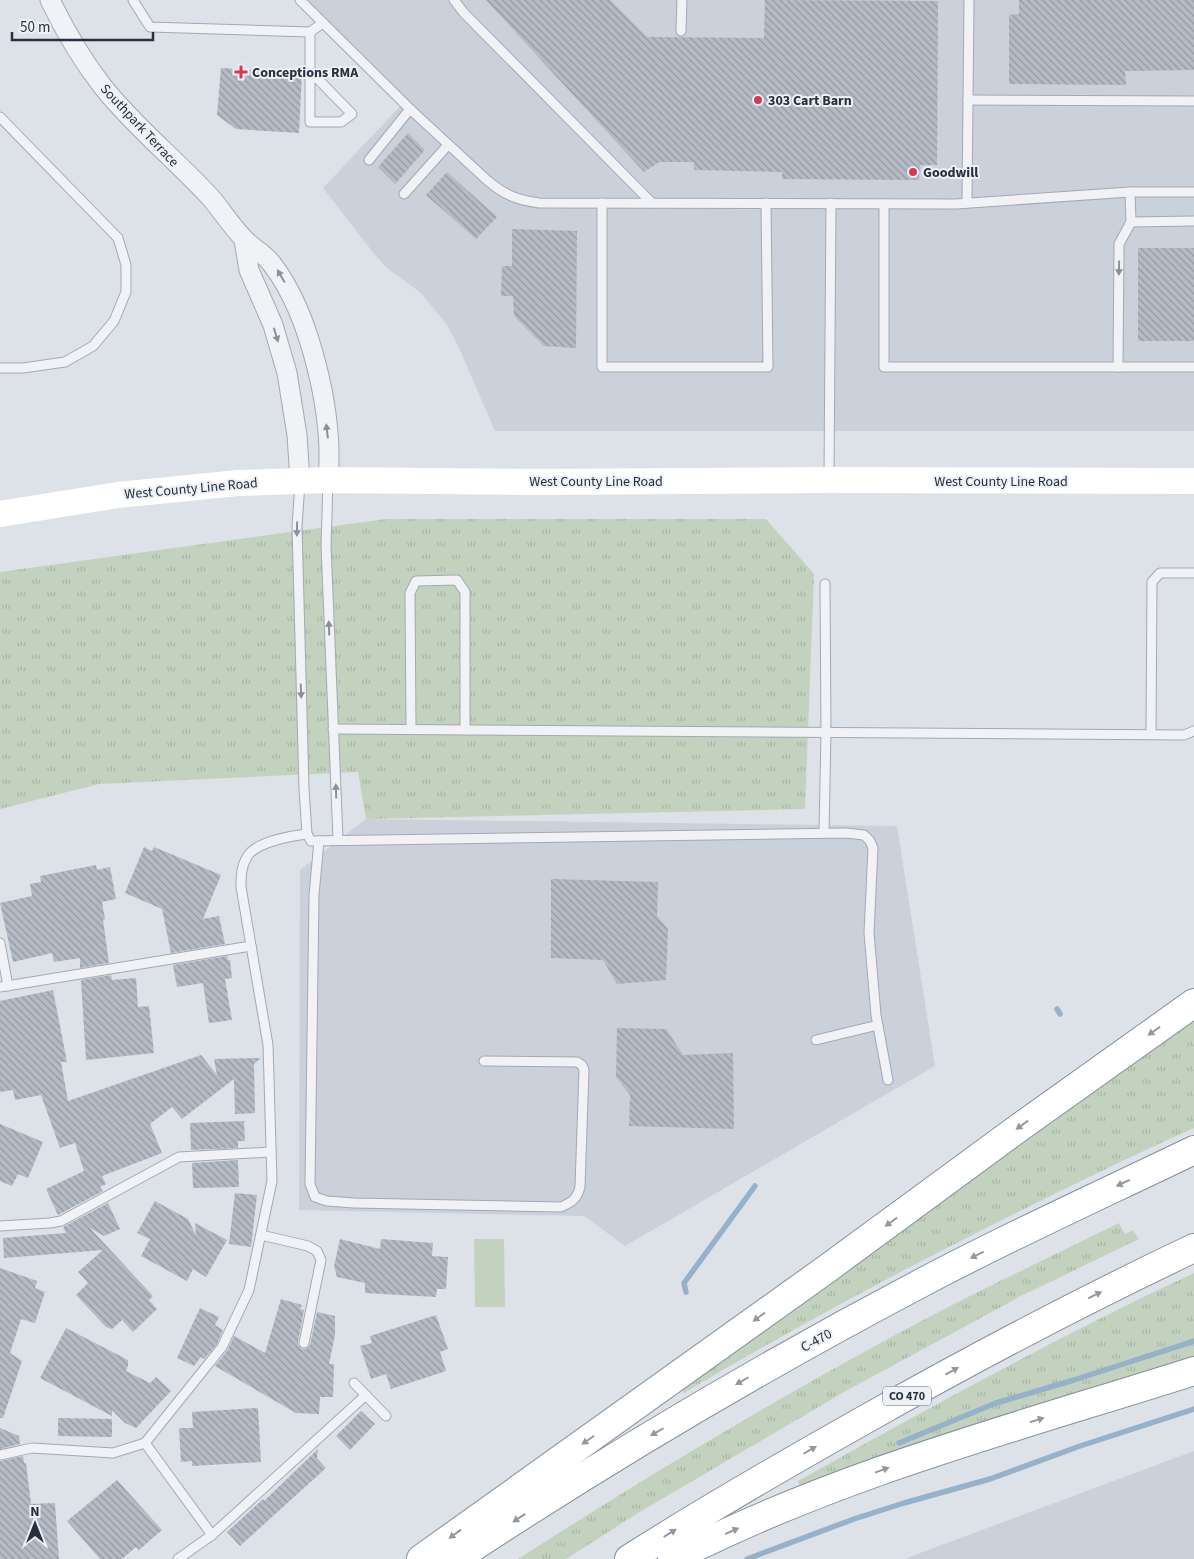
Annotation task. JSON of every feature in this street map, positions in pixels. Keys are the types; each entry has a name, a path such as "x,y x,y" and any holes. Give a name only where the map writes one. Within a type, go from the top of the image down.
{"highway":[{"path":"420,1559 828,1268 1028,1121 1194,1003"},
{"name":"C-470","path":"455,1559 630,1448 820,1337 958,1264 1194,1150"},
{"name":"CO 470","path":"629,1559 709,1509 814,1448 994,1348 1089,1298 1194,1248"},
{"path":"672,1559 786,1507 879,1471 952,1446 1194,1371"}],"main road":[{"name":"West County Line Road","path":"0,514 118,495 238,483 300,480 539,482 829,480 1194,481"}],"street":[{"name":"Southpark Terrace","path":"50,0 72,44 104,88 210,198 244,240 271,261 282,276 301,317 321,387 328,432 328,480"},
{"name":"Southpark Terrace","path":"244,240 249,270 273,325 287,373 297,435 300,480"}],"lane":[{"path":"133,0 150,27 310,32 323,23"},
{"path":"300,0 448,145 501,192 524,201 967,204 1130,192 1194,192"},
{"path":"454,0 464,13 652,203"},
{"path":"681,31 682,0"},
{"path":"967,204 969,0"},
{"path":"310,32 310,71 310,122 341,122 352,114 310,71"},
{"path":"968,100 1194,101"},
{"path":"369,160 410,109"},
{"path":"0,117 118,238 126,265 126,292 114,322 93,346 65,362 24,368 0,368"},
{"path":"404,194 448,145"},
{"path":"1118,368 1119,244 1131,222 1130,192"},
{"path":"602,203 602,366 768,368 766,203"},
{"path":"829,480 831,204"},
{"path":"884,204 884,368 1194,368"},
{"path":"1131,222 1194,221"},
{"path":"300,480 297,526 304,789 307,834 311,841 338,839 824,833 864,835 870,841 873,848 869,933 878,1025 888,1080"},
{"path":"328,480 326,545 338,839"},
{"path":"1151,734 1152,582 1160,573 1194,573"},
{"path":"411,730 410,592 416,581 457,580 465,592 465,730"},
{"path":"824,833 826,732 825,584"},
{"path":"333,729 1151,734 1184,734 1194,731"},
{"path":"0,1455 32,1448 113,1453 145,1443 222,1347 249,1290 272,1181 268,1045 240,888 242,869 248,855 277,838 307,834"},
{"path":"319,841 314,895 310,1184 315,1197 326,1201 377,1204 561,1207 572,1202 578,1195 580,1187 584,1070 582,1065 576,1062 484,1061"},
{"path":"0,943 4,986 251,946"},
{"path":"816,1040 878,1025"},
{"path":"0,1226 62,1221 179,1157 272,1152"},
{"path":"261,1235 308,1246 317,1251 321,1260 304,1343"},
{"path":"354,1383 386,1416"},
{"path":"178,1559 212,1535 366,1395"},
{"path":"145,1443 212,1535"}],"shaded area":[{"path":"300,0 1194,0 1194,431 495,431 447,325 421,293 387,268 375,255 323,188 403,103"},
{"path":"366,819 897,826 935,1066 625,1246 584,1216 299,1210 300,870"},
{"path":"1194,1451 1194,1559 904,1559"}],"green space":[{"path":"386,519 766,519 814,574 805,809 366,819 358,772 99,784 0,809 0,572"},
{"path":"1194,1020 1194,1128 1034,1204 945,1249 813,1319 684,1393 681,1388"},
{"path":"1119,1223 1125,1234 1133,1230 1139,1239 1021,1296 844,1392 638,1513 566,1559 518,1559 706,1442 850,1360 953,1304"},
{"path":"474,1239 504,1239 505,1307 475,1307"},
{"path":"1194,1273 1194,1358 935,1438 800,1487 798,1481 945,1400 1093,1322"}],"building":[{"name":"303 Cart Barn","path":"486,0 610,0 647,37 764,38 765,0 938,1 937,165 920,165 919,180 782,179 782,172 694,170 694,162 659,162 644,172"},
{"path":"1019,0 1194,0 1194,70 1125,71 1126,85 1009,84 1009,15 1019,14"},
{"path":"221,68 302,72 299,133 236,129 217,115"},
{"path":"408,133 425,150 395,184 378,167"},
{"path":"447,172 497,217 476,239 426,195"},
{"path":"512,229 577,231 576,348 544,346 514,316 513,296 501,296 502,266 512,266"},
{"path":"1138,248 1194,248 1194,341 1138,341"},
{"path":"144,847 152,851 154,847 221,875 203,919 219,916 225,944 171,953 162,909 125,893"},
{"path":"96,865 97,870 110,867 116,899 102,902 109,963 80,968 80,958 54,962 52,953 13,962 0,903 32,896 30,884 41,882 40,876"},
{"path":"551,879 658,882 657,916 668,929 666,980 617,984 603,960 551,958"},
{"path":"227,956 228,960 230,960 232,978 225,979 232,1020 209,1023 203,983 177,987 173,965"},
{"path":"111,975 112,980 136,978 138,1007 149,1006 154,1053 86,1060 81,980"},
{"path":"53,990 67,1062 61,1062 68,1101 201,1055 217,1075 214,1059 261,1058 254,1064 255,1113 235,1114 234,1079 182,1119 172,1107 150,1124 162,1153 102,1176 106,1184 100,1187 103,1191 58,1215 46,1189 84,1171 75,1143 60,1148 41,1095 15,1100 13,1090 0,1092 0,1001"},
{"path":"617,1028 666,1029 683,1055 733,1053 734,1129 629,1126 630,1095 616,1077"},
{"path":"244,1121 245,1141 238,1141 238,1148 191,1150 190,1123"},
{"path":"0,1124 43,1142 28,1178 18,1174 12,1186 0,1181"},
{"path":"238,1160 239,1187 193,1188 192,1163"},
{"path":"235,1193 257,1195 251,1247 229,1244"},
{"path":"155,1201 188,1219 196,1235 195,1223 227,1240 206,1277 193,1269 187,1281 141,1256 150,1239 137,1233"},
{"path":"108,1203 120,1229 104,1236 90,1228 153,1296 149,1300 157,1309 133,1332 122,1320 112,1329 106,1327 76,1295 88,1283 78,1272 103,1250 4,1258 3,1238 66,1233 63,1227"},
{"path":"340,1239 380,1249 381,1239 433,1243 432,1256 448,1257 446,1289 437,1289 436,1297 365,1293 365,1283 337,1277 334,1266"},
{"path":"0,1268 37,1281 35,1288 45,1292 35,1323 21,1319 10,1353 22,1361 3,1418 0,1418"},
{"path":"281,1299 302,1305 300,1309 304,1310 298,1345 302,1349 306,1349 310,1345 317,1312 335,1316 335,1335 329,1364 334,1364 333,1397 320,1397 319,1414 296,1413 215,1366 227,1351 234,1336 265,1353"},
{"path":"200,1308 219,1317 215,1325 223,1330 217,1344 204,1359 201,1357 194,1366 177,1358"},
{"path":"436,1315 448,1349 440,1352 446,1371 391,1389 386,1374 371,1379 360,1346 372,1343 370,1336"},
{"path":"66,1328 128,1360 126,1371 150,1383 156,1377 171,1391 136,1428 125,1423 112,1410 112,1416 40,1378"},
{"path":"258,1408 261,1462 192,1466 192,1461 181,1462 179,1428 193,1428 192,1412"},
{"path":"361,1411 375,1424 350,1450 336,1436"},
{"path":"58,1418 112,1419 112,1437 58,1436"},
{"path":"0,1428 19,1436 20,1444 0,1449"},
{"path":"318,1449 317,1458 326,1468 240,1546 227,1532 263,1499 264,1501"},
{"path":"23,1456 24,1463 26,1463 31,1504 55,1503 59,1559 0,1559 0,1461"},
{"path":"117,1480 162,1530 139,1550 136,1547 122,1559 100,1559 67,1521"}],"waterway":[{"path":"1057,1009 1060,1014"},
{"path":"686,1292 684,1283 755,1186"},
{"path":"899,1443 996,1403 1194,1341"},
{"path":"747,1559 854,1519 990,1479 1080,1446 1194,1409"}],"place":[{"name":"Conceptions RMA","path":"241,72"},
{"name":"303 Cart Barn","path":"758,100"},
{"name":"Goodwill","path":"913,172"}]}
